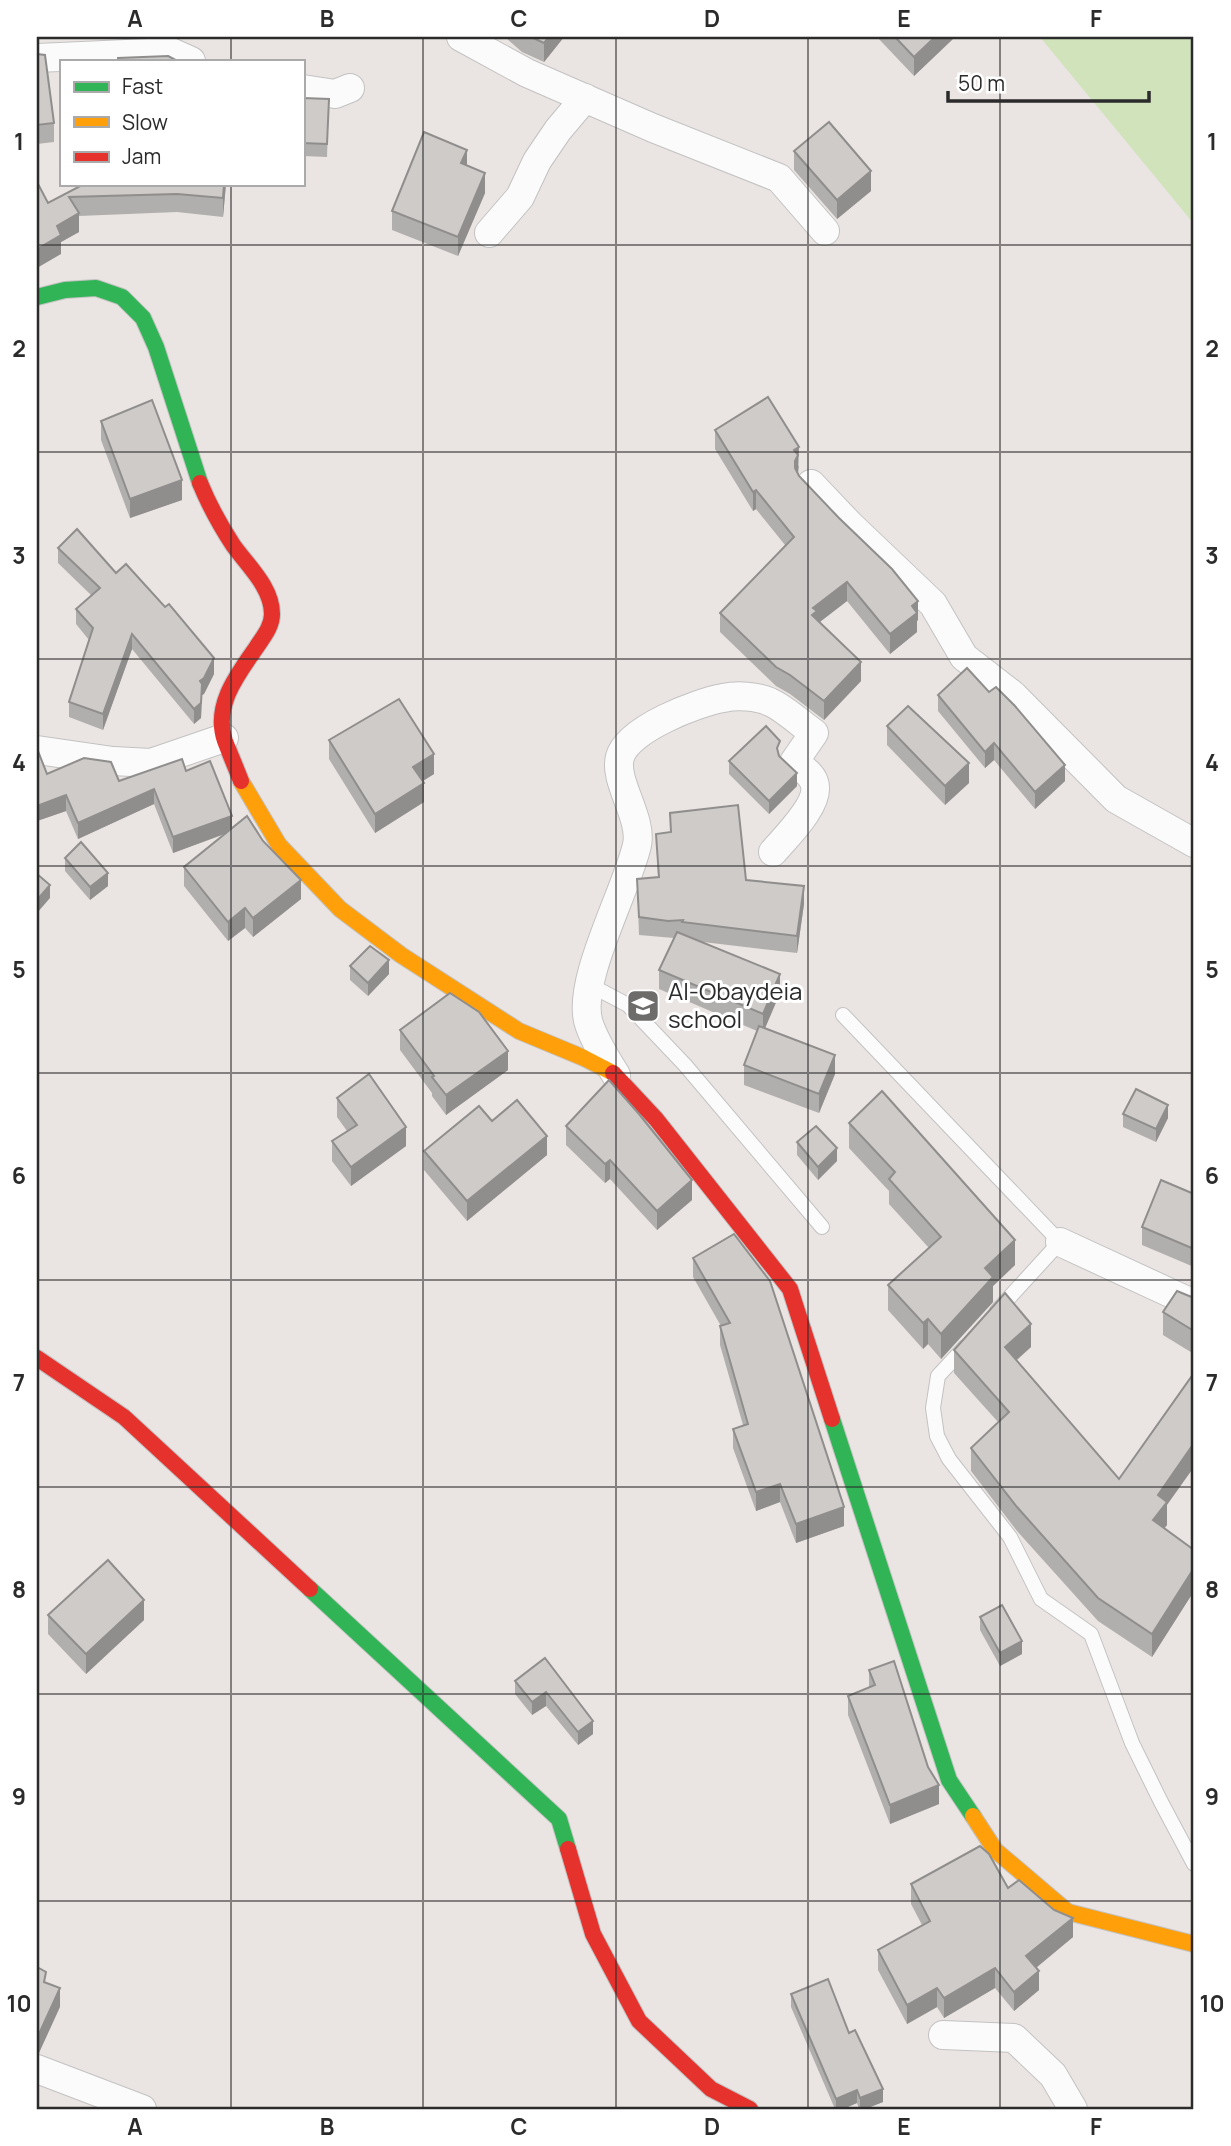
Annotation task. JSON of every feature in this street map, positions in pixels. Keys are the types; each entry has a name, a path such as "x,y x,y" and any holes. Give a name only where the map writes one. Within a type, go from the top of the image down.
{"street":[{"path":"461,37 527,73 779,178 825,231"},
{"path":"37,58 171,52 189,60"},
{"path":"304,89 335,94 350,88"},
{"path":"489,233 520,197 537,160 585,98"},
{"path":"37,297 74,288 96,288 122,297 143,318 156,347 210,508 268,596 272,613 270,626 238,674 222,710 224,738 244,787 279,845 340,909 401,955 519,1031 584,1058 616,1076"},
{"path":"811,484 850,526 933,604 964,657 1013,695 1116,799 1194,843"},
{"path":"773,852 794,829 815,797 815,783 809,773 794,762 814,733 770,701 741,696 722,698 680,712 643,729 628,743 620,757 619,771 633,813 638,841 630,872 588,984 587,1021 616,1076 656,1119 790,1289 950,1780 995,1850 1068,1912 1194,1944"},
{"path":"37,750 113,761 151,763 224,738"},
{"path":"1059,1242 1194,1304"},
{"path":"37,1358 124,1417 559,1819 593,1934 639,2021 711,2089 750,2109"},
{"path":"943,2035 1014,2038 1053,2075 1073,2109"},
{"path":"37,2069 142,2109"}],"lane":[{"path":"588,984 628,1005 685,1065 822,1227"},
{"path":"843,1014 1059,1242 938,1376 933,1408 937,1436 948,1458 1010,1537 1041,1599 1091,1634 1132,1743 1194,1864"}],"green space":[{"path":"1040,37 1194,37 1194,224"}],"building":[{"path":"531,37 549,37 544,43"},
{"path":"895,37 935,37 914,57"},
{"path":"37,54 45,55 54,123 37,125"},
{"path":"168,56 176,60 118,60"},
{"path":"304,98 329,99 327,144 304,143"},
{"path":"829,122 871,171 837,200 794,151"},
{"path":"424,132 467,150 461,163 485,173 458,237 392,211"},
{"path":"37,182 48,203 80,186 224,186 223,198 177,194 69,197 79,213 57,226 61,235 37,249"},
{"path":"768,397 799,447 794,450 798,455 795,468 799,476 892,569 918,601 912,606 917,613 890,634 847,582 813,608 817,611 812,615 861,662 824,701 776,667 720,613 794,537 756,490 753,492 715,430"},
{"path":"152,400 182,480 130,499 101,421"},
{"path":"77,529 116,573 126,564 165,607 169,604 214,658 200,681 201,703 194,709 132,634 103,714 69,702 93,628 76,609 100,588 58,548"},
{"path":"967,668 989,692 996,687 1065,765 1035,792 994,743 985,752 938,695"},
{"path":"399,699 434,754 413,767 424,783 375,814 329,740"},
{"path":"908,706 969,763 945,786 887,726"},
{"path":"766,726 780,741 777,748 779,756 797,773 769,801 729,761"},
{"path":"37,751 47,774 84,758 111,762 119,781 182,759 186,771 210,761 232,816 173,837 154,789 78,823 66,795 37,806"},
{"path":"738,805 746,880 804,886 797,936 682,922 683,920 639,917 637,879 659,877 656,834 671,832 670,813"},
{"path":"247,816 263,841 301,880 253,918 245,908 228,922 184,867"},
{"path":"81,842 108,873 90,887 65,858"},
{"path":"37,874 50,885 37,900"},
{"path":"677,932 780,974 763,1014 659,970"},
{"path":"370,946 389,960 368,983 350,966"},
{"path":"450,993 479,1012 508,1051 446,1095 400,1030"},
{"path":"759,1026 835,1055 819,1094 744,1065"},
{"path":"369,1074 406,1127 351,1167 332,1141 357,1125 337,1098"},
{"path":"609,1080 692,1180 657,1211 610,1160 605,1164 566,1126"},
{"path":"1136,1089 1168,1105 1156,1129 1123,1114"},
{"path":"882,1091 1015,1240 985,1268 993,1277 941,1334 928,1319 923,1323 888,1285 941,1237 889,1179 895,1172 849,1123"},
{"path":"517,1100 547,1136 467,1201 424,1151 479,1106 492,1121"},
{"path":"816,1126 837,1148 818,1167 797,1142"},
{"path":"1161,1180 1194,1194 1194,1249 1142,1227"},
{"path":"734,1234 770,1281 844,1507 796,1524 780,1484 756,1492 733,1429 748,1424 720,1326 730,1323 693,1258"},
{"path":"1177,1291 1194,1298 1194,1331 1163,1312"},
{"path":"1005,1293 1031,1324 1005,1347 1119,1479 1194,1373 1194,1443 1158,1495 1167,1502 1153,1520 1194,1550 1194,1568 1152,1634 1098,1598 1017,1507 971,1448 1009,1412 954,1350"},
{"path":"108,1560 144,1600 86,1654 48,1615"},
{"path":"1002,1605 1022,1641 1000,1653 980,1617"},
{"path":"545,1658 593,1721 578,1732 546,1692 532,1702 515,1681"},
{"path":"894,1661 928,1767 939,1785 890,1805 848,1696 875,1685 869,1670"},
{"path":"980,1846 989,1854 1008,1888 1019,1880 1054,1910 1073,1918 1026,1956 1039,1971 1014,1992 995,1968 944,1998 937,1988 907,2005 878,1950 930,1921 911,1884"},
{"path":"37,1967 46,1972 44,1982 60,1988 39,2034 37,2034"},
{"path":"828,1979 849,2033 855,2030 883,2089 860,2098 857,2090 836,2099 791,1994"}],"traffic: fast":[{"path":"37,297 65,290 96,288 122,297 143,318 156,347 200,483"},
{"path":"832,1419 949,1780 973,1816"},
{"path":"310,1589 559,1819 568,1849"}],"traffic: slow":[{"path":"241,781 279,845 340,909 401,955 519,1031 613,1073"},
{"path":"973,1816 995,1850 1068,1912 1194,1944"}],"traffic: jam":[{"path":"200,483 224,530 263,586 271,604 272,619 269,628 235,680 222,716 225,741 241,781"},
{"path":"613,1073 656,1119 790,1289 832,1419"},
{"path":"37,1358 124,1417 310,1589"},
{"path":"568,1849 593,1934 639,2021 711,2089 750,2109"}],"place":[{"name":"Al-Obaydeia school","path":"643,1006"}]}
